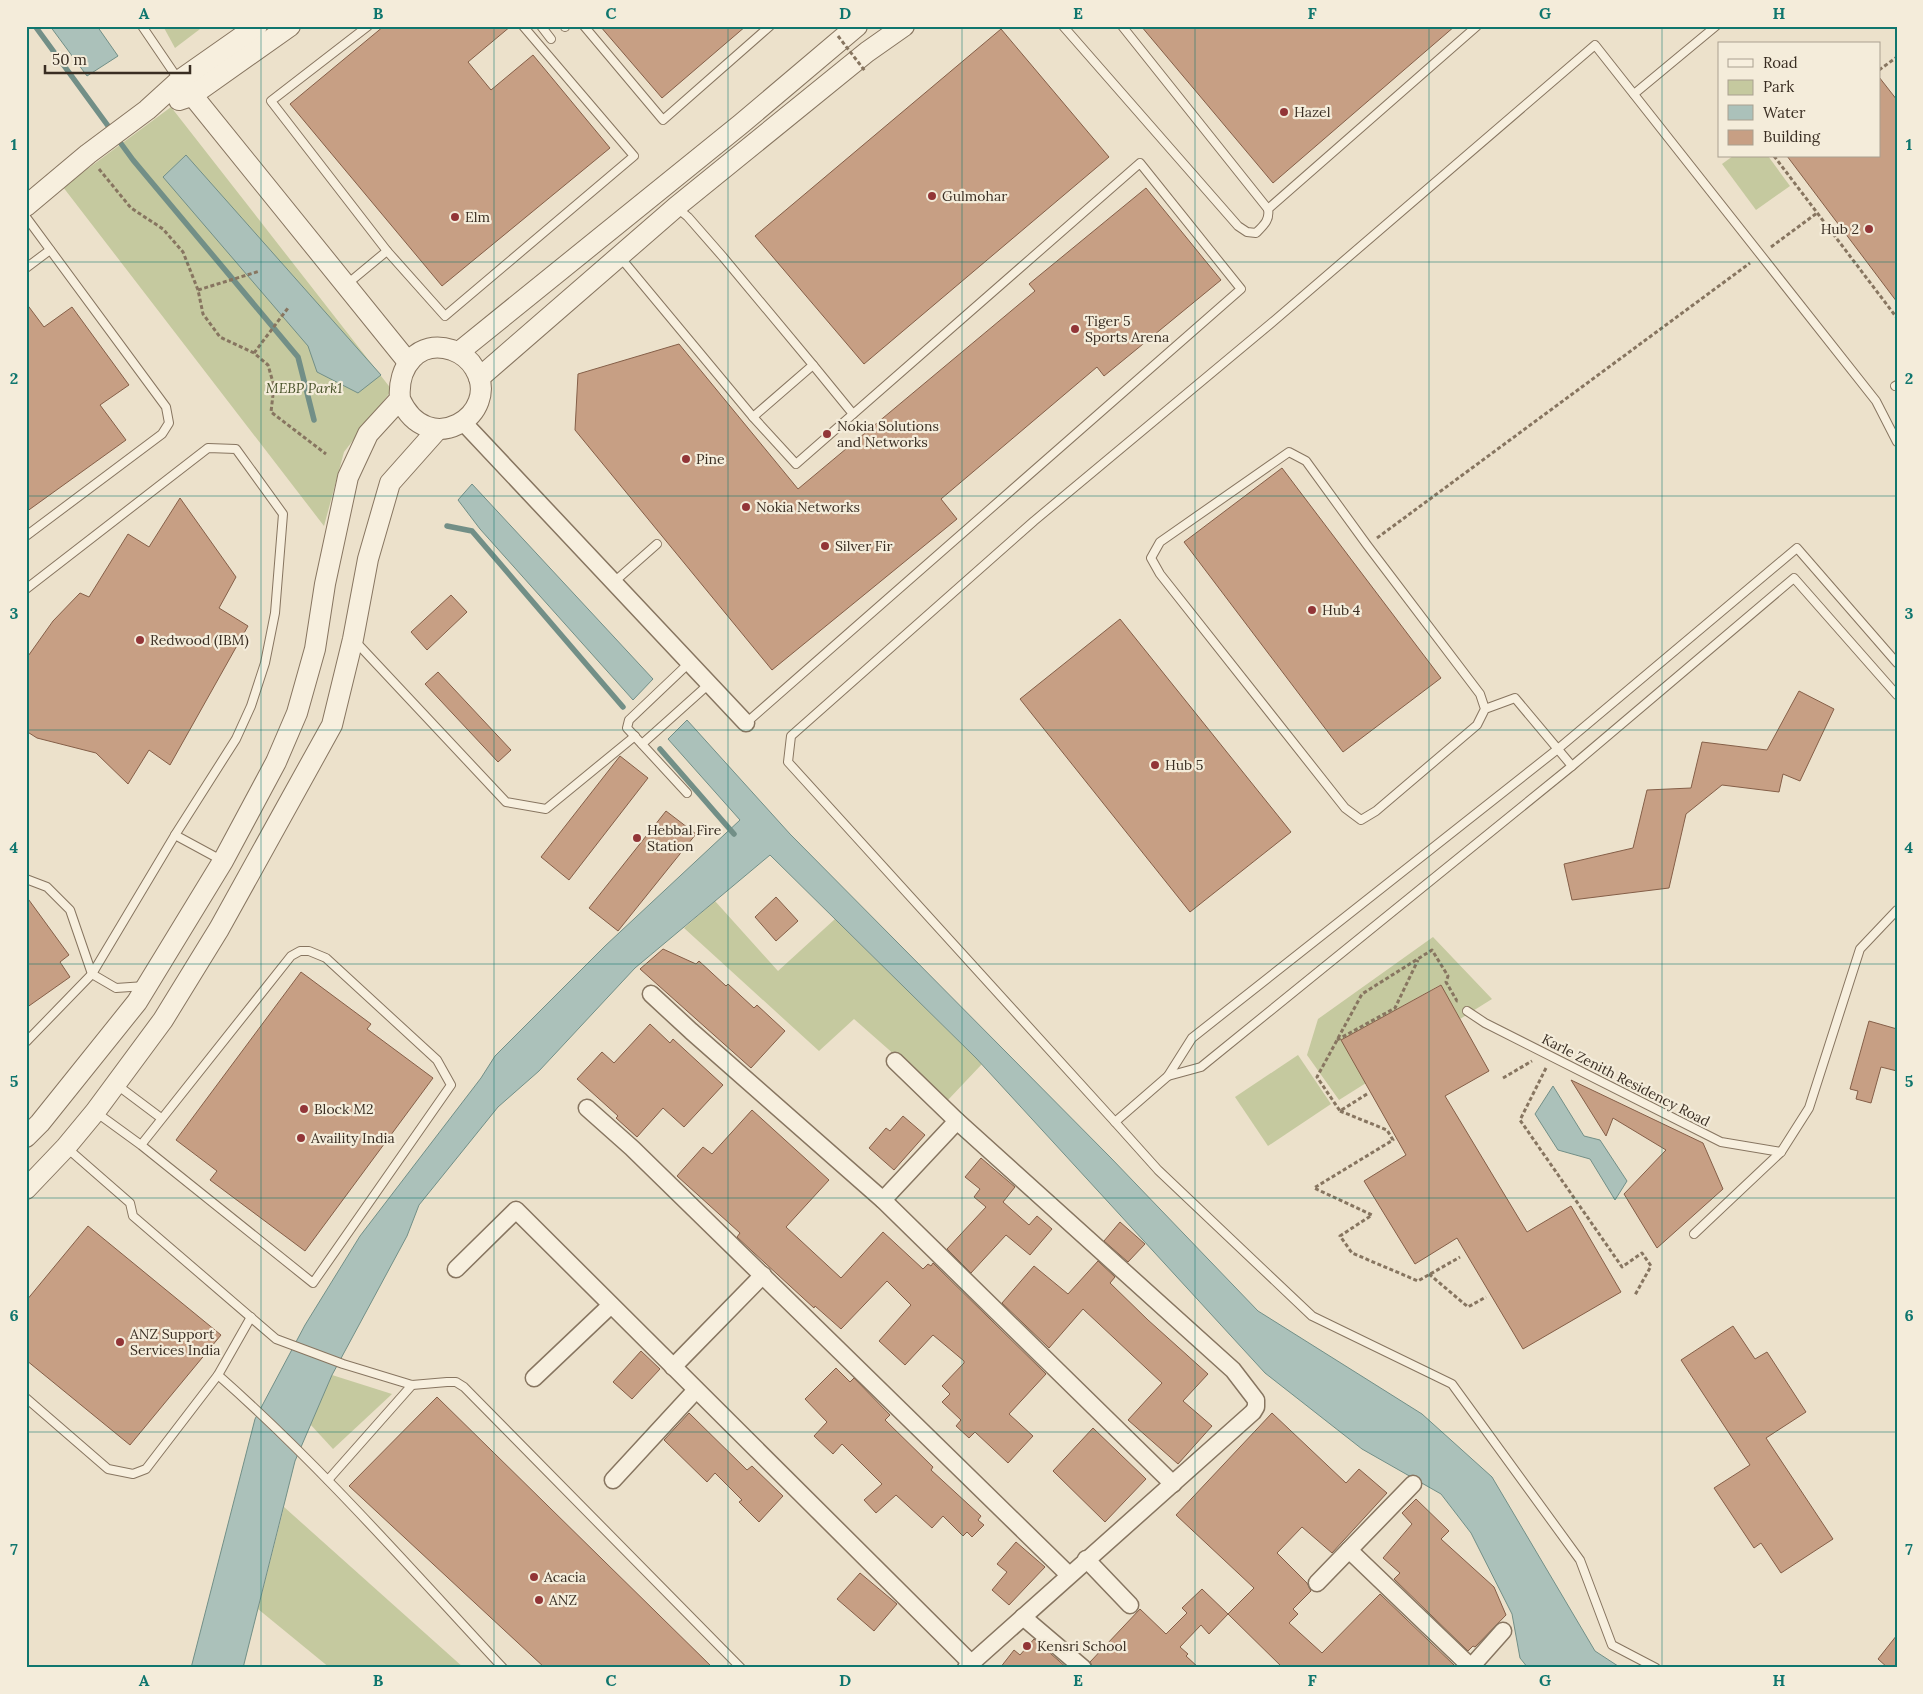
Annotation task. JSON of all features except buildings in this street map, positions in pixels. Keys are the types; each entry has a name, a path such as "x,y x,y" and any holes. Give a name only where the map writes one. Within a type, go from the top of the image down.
{"street":[{"path":"185,88 257,26"},
{"path":"26,206 140,116 290,26"},
{"path":"459,352 741,124 857,26"},
{"path":"479,378 676,207 867,52 904,26"},
{"path":"185,88 408,362"},
{"path":"432,348 446,348 459,352 470,361 479,378 481,387 479,401 472,413 463,422 451,428 438,429 426,427 414,420 405,411 400,399 400,380 408,362 418,353 432,348"},
{"path":"26,1137 40,1123 137,1002 223,861 276,762 297,713 316,649 325,584 348,477 368,434 400,399"},
{"path":"463,422 746,724"},
{"path":"26,1189 66,1147 95,1112 163,1020 218,928 332,725 354,639 368,559 390,483 438,429"},
{"path":"651,994 883,1200 1173,1484"},
{"path":"456,1269 516,1210 969,1666 1086,1559 1253,1412 1256,1407 1256,1400 1233,1370 957,1121 895,1060"},
{"path":"587,1108 632,1148 1069,1575"},
{"path":"883,1200 957,1121"},
{"path":"673,1367 762,1275"},
{"path":"534,1378 611,1305"},
{"path":"613,1480 696,1390"},
{"path":"1317,1583 1413,1484"},
{"path":"1348,1550 1471,1667 1503,1631"},
{"path":"1086,1559 1130,1605"},
{"path":"1022,1618 1083,1668"}],"lane":[{"path":"142,26 185,88"},
{"path":"368,26 271,101 387,251 445,316 634,156 522,26"},
{"path":"541,26 551,39"},
{"path":"584,26 663,120 770,26"},
{"path":"1063,26 1238,226 1247,232 1256,232 1267,222 1268,209 1122,26"},
{"path":"1268,209 1476,26"},
{"path":"1634,94 1716,26"},
{"path":"1656,1668 1612,1645 1580,1560 1452,1384 1312,1316 1158,1170 788,762 791,736 1034,521 1275,320 1596,45 1876,401 1897,442"},
{"path":"619,256 753,416 796,464 1140,163 1241,289 746,724"},
{"path":"676,207 688,217 723,256 853,414"},
{"path":"26,217 166,407 169,423 162,434 26,536"},
{"path":"26,268 50,250"},
{"path":"346,285 387,251"},
{"path":"753,416 812,366"},
{"path":"26,589 208,448 236,449 283,514 275,613 265,663 251,706 236,739 175,835 92,974 26,1042"},
{"path":"1485,710 1480,694 1306,461 1289,452 1160,542 1151,558 1160,574 1338,800 1361,820 1376,811 1477,726 1485,710 1515,698 1559,748 1572,766"},
{"path":"614,582 657,544"},
{"path":"1115,1122 1168,1076 1192,1038 1559,748 1797,548 1897,662"},
{"path":"1168,1076 1201,1067 1572,766 1794,578 1897,696"},
{"path":"354,639 506,802 546,808 634,736"},
{"path":"687,793 627,728 629,720 690,664"},
{"path":"642,744 709,684"},
{"path":"175,835 223,861"},
{"path":"26,878 47,886 70,910 92,974 116,988 147,986"},
{"path":"1694,1234 1781,1152 1809,1108 1860,949 1897,910"},
{"path":"95,1112 141,1145 313,1283 452,1085 437,1060 347,976 326,958 309,951 300,951 291,956 141,1145"},
{"name":"Karle Zenith Residency Road","path":"1467,1011 1485,1023 1720,1142 1781,1152"},
{"path":"115,1084 161,1118"},
{"path":"66,1147 130,1202 132,1216 276,1339 343,1364 412,1385 456,1382 464,1387 741,1668"},
{"path":"26,1398 108,1469 133,1474 146,1469 218,1375 251,1317"},
{"path":"218,1375 256,1409 328,1480 503,1668"},
{"path":"328,1480 412,1385"}],"path":[{"path":"838,36 865,71"},
{"path":"1880,69 1897,57"},
{"path":"96,149 131,208 163,229 183,252 198,290 203,314 220,337 254,353 268,365 274,386 271,412 326,454"},
{"path":"1776,158 1897,318"},
{"path":"1367,545 1817,213"},
{"path":"198,290 260,271"},
{"path":"254,353 288,308"},
{"path":"1460,1257 1418,1281 1352,1253 1340,1236 1372,1215 1314,1188 1392,1140 1387,1130 1340,1111 1317,1077 1362,994 1432,950 1448,976 1446,982 1457,1001 1462,1001 1467,1011"},
{"path":"1337,1040 1394,1008 1419,958"},
{"path":"1503,1078 1548,1055"},
{"path":"1548,1055 1520,1120 1622,1267 1642,1254 1651,1266 1635,1295"},
{"path":"1340,1111 1367,1094"},
{"path":"1429,1274 1468,1307 1486,1297"}],"green space":[{"path":"163,26 204,26 175,48"},
{"name":"MEBP Park1","path":"171,107 392,390 344,452 324,526 63,187"},
{"path":"1730,158 1769,158 1790,186 1756,210 1722,164"},
{"path":"715,901 778,971 835,919 982,1064 947,1101 854,1019 819,1051 684,928"},
{"path":"1433,937 1492,999 1460,1019 1440,985 1342,1040 1366,1083 1339,1100 1307,1055 1318,1019"},
{"path":"1298,1055 1331,1104 1268,1146 1235,1097"},
{"path":"332,1375 392,1394 333,1449 310,1424"},
{"path":"284,1507 464,1668 330,1668 258,1609"}],"water":[{"path":"50,26 97,26 118,56 87,76"},
{"path":"186,155 381,375 358,393 317,372 308,346 163,177"},
{"path":"472,484 653,679 633,700 480,529 458,500"},
{"path":"687,720 790,834 1111,1158 1258,1311 1422,1414 1492,1477 1595,1651 1621,1668 1528,1668 1520,1658 1512,1614 1471,1533 1441,1494 1362,1449 1265,1373 976,1058 770,855 635,968 539,1071 498,1107 419,1205 407,1236 332,1375 295,1461 243,1668 191,1668 255,1419 305,1325 360,1236 481,1078 495,1056 605,946 740,820 668,739"},
{"path":"1553,1086 1584,1136 1600,1140 1627,1181 1615,1200 1590,1159 1558,1150 1535,1114"}],"waterway":[{"path":"35,26 133,160 298,357 314,420"},
{"path":"447,526 472,531 623,707"},
{"path":"660,749 734,834"}],"place":[{"name":"Hazel","path":"1284,112"},
{"name":"Gulmohar","path":"932,196"},
{"name":"Elm","path":"455,217"},
{"name":"Hub 2","path":"1869,229"},
{"name":"Tiger 5 Sports Arena","path":"1075,329"},
{"name":"Nokia Solutions and Networks","path":"827,434"},
{"name":"Pine","path":"686,459"},
{"name":"Nokia Networks","path":"746,507"},
{"name":"Silver Fir","path":"825,546"},
{"name":"Hub 4","path":"1312,610"},
{"name":"Redwood (IBM)","path":"140,640"},
{"name":"Hub 5","path":"1155,765"},
{"name":"Hebbal Fire Station","path":"637,838"},
{"name":"Block M2","path":"304,1109"},
{"name":"Availity India","path":"301,1138"},
{"name":"ANZ Support Services India","path":"120,1342"},
{"name":"Acacia","path":"534,1577"},
{"name":"ANZ","path":"539,1600"},
{"name":"Kensri School","path":"1027,1646"}]}
